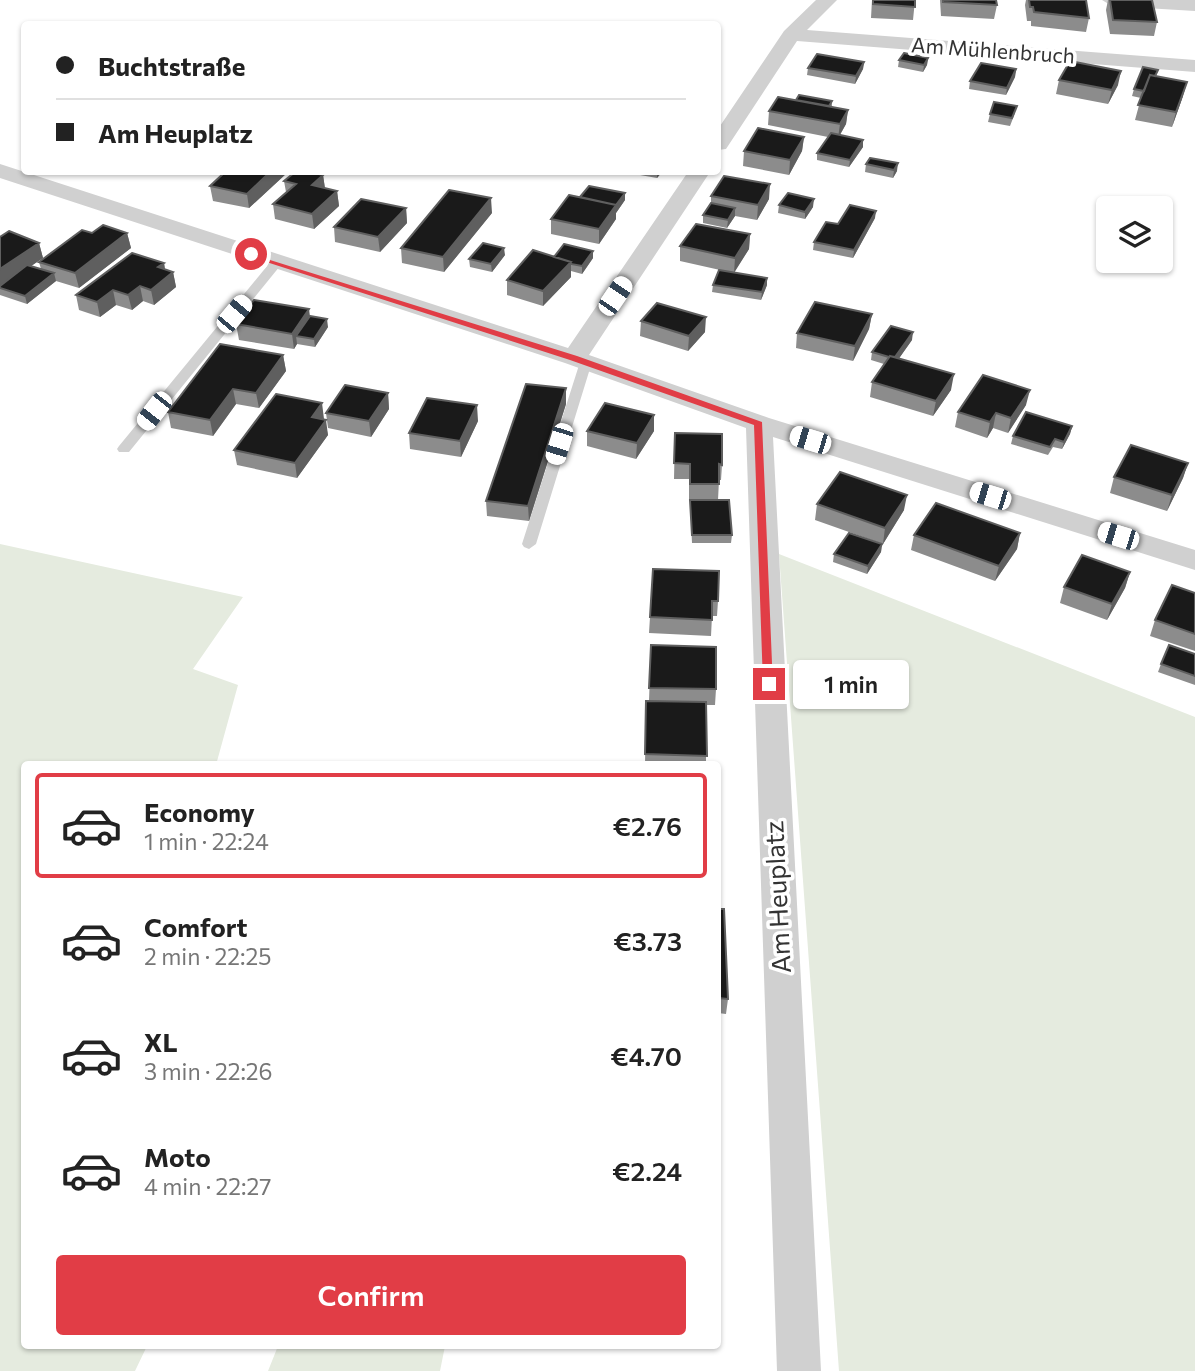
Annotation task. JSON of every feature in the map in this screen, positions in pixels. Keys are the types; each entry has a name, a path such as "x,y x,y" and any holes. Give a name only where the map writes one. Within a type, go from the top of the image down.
{"street":[{"path":"721,140 791,35 827,0"},
{"path":"1112,0 1195,5"},
{"name":"Am Mühlenbruch","path":"791,35 1195,66"},
{"path":"0,171 580,360 759,424 1195,560"},
{"path":"580,360 697,175"},
{"name":"Am Heuplatz","path":"759,424 799,1371"}],"lane":[{"path":"124,449 276,263"},
{"path":"529,544 580,360"}],"shaded area":[{"path":"0,544 243,597 193,669 238,685 217,761 21,761 21,1349 146,1349 135,1371 0,1371"},
{"path":"779,554 1195,717 1195,1371 839,1371"},
{"path":"277,1349 444,1349 440,1371 268,1371"}],"building":[{"path":"873,0 915,0 915,7 873,4"},
{"path":"996,0 997,5 943,2"},
{"path":"1029,0 1086,0 1089,18 1034,12"},
{"path":"1110,0 1152,0 1157,22 1113,20"},
{"path":"904,53 928,58 924,65 899,60"},
{"path":"817,54 864,62 856,76 808,68"},
{"path":"1070,61 1121,71 1112,90 1059,80"},
{"path":"981,63 1016,69 1007,88 970,81"},
{"path":"1143,67 1158,70 1155,76 1150,75 1144,91 1134,89"},
{"path":"1150,75 1187,82 1176,112 1138,105"},
{"path":"799,95 832,101 829,106 796,100"},
{"path":"778,97 848,110 840,124 769,111"},
{"path":"994,102 1017,106 1012,118 990,114"},
{"path":"758,128 804,137 790,160 744,151"},
{"path":"831,133 863,140 850,160 817,153"},
{"path":"870,158 898,163 894,170 866,164"},
{"path":"222,175 267,175 247,194 210,186"},
{"path":"291,175 323,175 312,185 337,191 312,214 273,204 296,184 284,181"},
{"path":"724,176 770,184 758,205 711,196"},
{"path":"589,186 625,193 616,205 580,197"},
{"path":"449,190 491,198 443,257 401,248"},
{"path":"788,193 814,199 805,212 779,205"},
{"path":"569,195 616,205 599,229 551,219"},
{"path":"361,199 406,208 378,237 334,227"},
{"path":"711,203 735,208 728,220 703,215"},
{"path":"850,205 876,211 854,250 814,242 826,222 838,224"},
{"path":"696,224 750,234 735,258 680,246"},
{"path":"103,225 127,233 75,273 39,262 82,230 92,233"},
{"path":"9,231 39,243 0,269 0,237"},
{"path":"483,243 504,248 491,264 469,259"},
{"path":"564,244 593,251 582,266 571,264 554,257"},
{"path":"533,250 571,262 543,291 507,280"},
{"path":"132,253 164,263 158,267 173,272 151,290 140,286 128,295 113,290 97,302 76,295"},
{"path":"27,265 54,273 25,296 0,288 0,286"},
{"path":"719,270 767,278 762,292 713,285"},
{"path":"254,300 309,309 292,334 236,324"},
{"path":"815,302 872,314 855,346 797,333"},
{"path":"657,303 706,317 689,336 641,321"},
{"path":"310,316 327,319 314,339 296,336"},
{"path":"891,326 913,332 895,357 872,352"},
{"path":"220,344 283,355 256,393 233,389 210,420 168,412"},
{"path":"890,356 954,374 936,401 872,382"},
{"path":"983,375 1030,390 1011,418 996,413 990,422 958,412"},
{"path":"526,384 566,388 528,506 486,501"},
{"path":"345,385 388,393 369,421 326,413"},
{"path":"276,394 322,403 312,417 326,420 295,463 234,450"},
{"path":"427,398 477,405 460,441 409,433"},
{"path":"605,403 654,415 637,443 587,431"},
{"path":"1026,412 1072,426 1064,442 1055,439 1050,447 1013,436"},
{"path":"675,433 722,434 719,484 690,484 690,464 674,463"},
{"path":"1131,445 1188,463 1172,495 1114,477"},
{"path":"840,472 907,495 885,528 817,504"},
{"path":"690,500 729,500 732,535 692,535"},
{"path":"936,503 1020,533 999,566 914,535"},
{"path":"849,533 882,544 868,566 834,554"},
{"path":"1082,555 1130,572 1112,604 1064,587"},
{"path":"653,569 719,571 718,601 712,601 712,620 650,617"},
{"path":"1172,585 1195,593 1195,634 1155,620"},
{"path":"651,645 716,647 716,689 649,688"},
{"path":"1169,645 1195,654 1195,676 1161,664"},
{"path":"646,701 706,702 707,756 645,754"},
{"path":"721,909 724,909 728,999 721,998"}],"route":[{"path":"251,254 573,358 759,424 769,684"}]}
